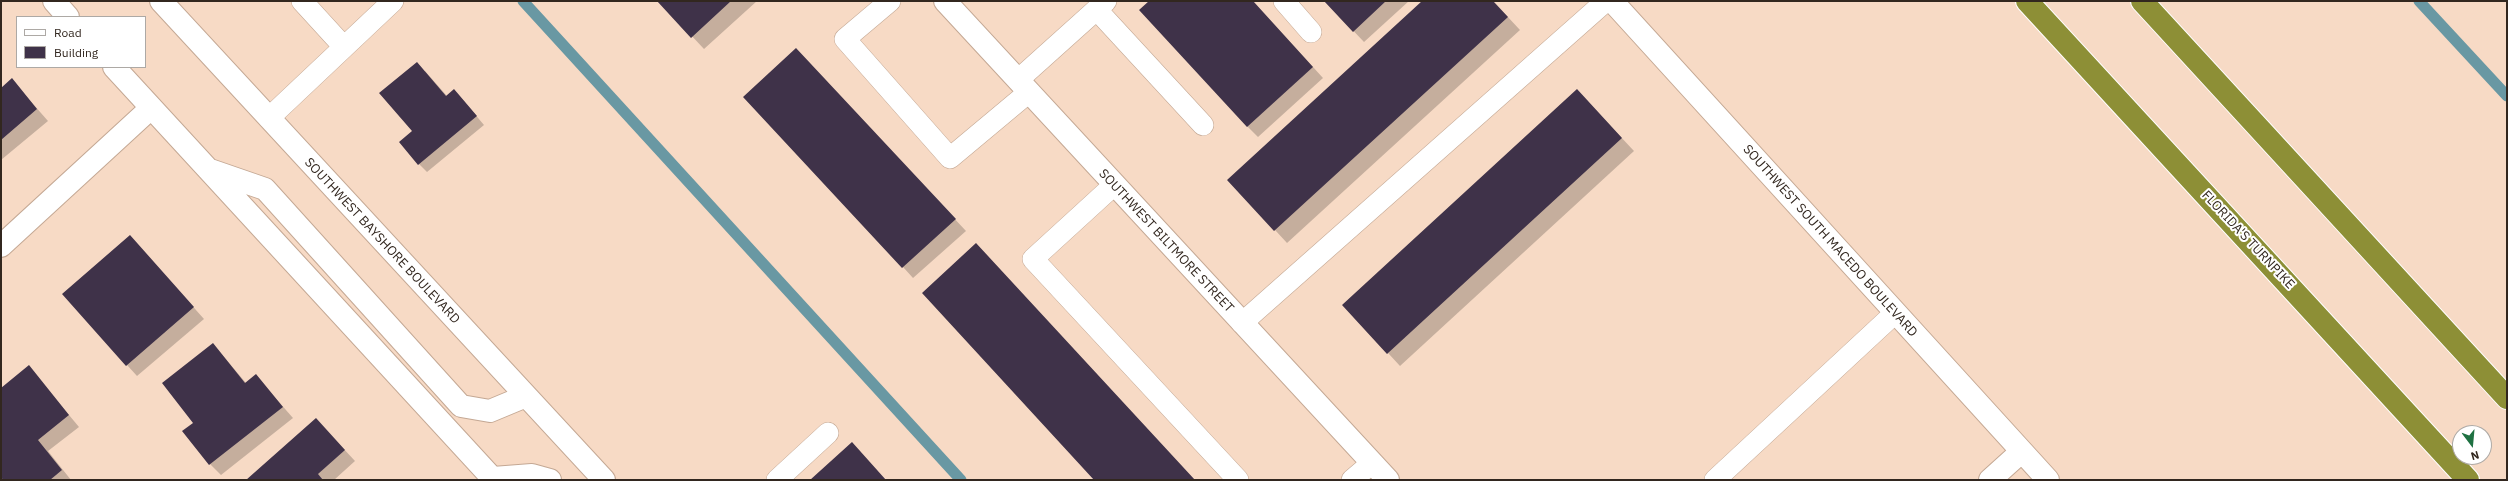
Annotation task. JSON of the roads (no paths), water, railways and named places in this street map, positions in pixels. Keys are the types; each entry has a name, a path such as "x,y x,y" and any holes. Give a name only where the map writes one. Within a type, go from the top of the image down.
{"highway":[{"name":"FLORIDA'S TURNPIKE","path":"2027,1 2468,480"},
{"path":"2142,1 2507,398"}],"main road":[{"path":"54,1 67,16"},
{"name":"SOUTHWEST BAYSHORE BOULEVARD","path":"161,1 604,480"},
{"name":"SOUTHWEST BILTMORE STREET","path":"945,1 1388,480"},
{"name":"SOUTHWEST SOUTH MACEDO BOULEVARD","path":"1612,1 2048,480"},
{"path":"115,68 493,479 532,475 550,480"},
{"path":"1,246 151,108"},
{"path":"207,169 265,189 461,406 490,411 526,396"},
{"path":"1990,480 2021,452"}],"lane":[{"path":"302,1 344,47"},
{"path":"269,118 393,1"},
{"path":"890,1 844,39 950,158 1102,6 1202,125"},
{"path":"1284,1 1312,32"},
{"path":"1242,323 1606,1"},
{"path":"1114,185 1033,259 1238,480"},
{"path":"1715,480 1895,313"},
{"path":"777,480 828,433"},
{"path":"1352,480 1372,463"}],"waterway":[{"path":"523,1 961,480"},
{"path":"2419,1 2507,96"}]}
